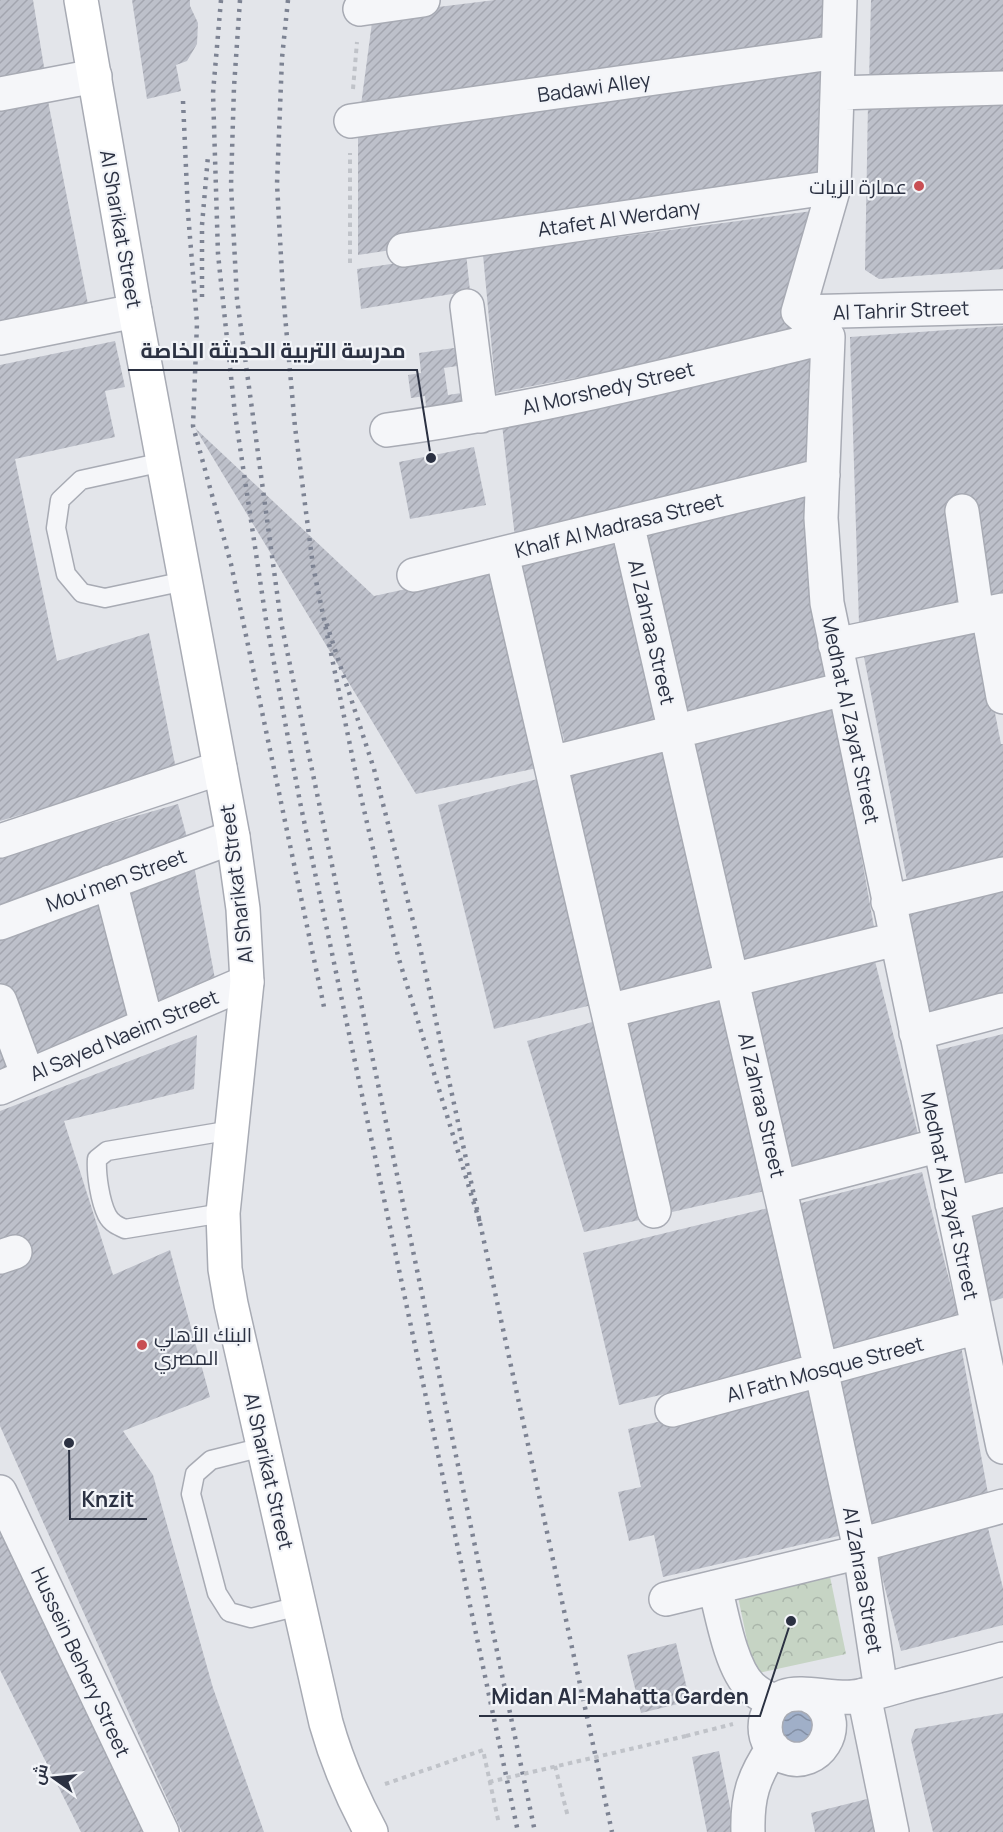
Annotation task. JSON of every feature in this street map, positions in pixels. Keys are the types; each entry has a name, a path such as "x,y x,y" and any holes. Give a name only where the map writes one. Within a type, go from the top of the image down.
{"main road":[{"name":"Al Sharikat Street","path":"81,0 135,311 233,837 243,909 247,982 223,1213 225,1269 326,1723 337,1762 371,1832"}],"street":[{"path":"360,9 423,0"},
{"path":"828,337 798,312 834,187 840,0"},
{"name":"Badawi Alley","path":"351,121 838,52"},
{"path":"0,94 95,76"},
{"path":"837,93 1003,88"},
{"name":"Atafet Al Werdany","path":"405,250 834,187"},
{"path":"467,306 482,416"},
{"name":"Al Tahrir Street","path":"798,312 1003,306"},
{"path":"0,338 135,311"},
{"name":"Al Morshedy Street","path":"387,430 482,416 558,400 828,337"},
{"name":"Medhat Al Zayat Street","path":"828,337 821,518 822,560 827,603 952,1204 986,1322 1002,1442"},
{"name":"Khalf Al Madrasa Street","path":"414,575 823,475"},
{"path":"962,511 989,613 1003,697"},
{"name":"Al Zahraa Street","path":"627,523 781,1187 859,1548 873,1693 892,1832"},
{"path":"502,554 654,1211"},
{"path":"835,645 989,613"},
{"path":"551,763 844,689"},
{"path":"0,841 220,768"},
{"name":"Mou'men Street","path":"0,923 233,837"},
{"path":"888,902 1003,874"},
{"path":"110,882 147,1024"},
{"path":"608,1011 896,939"},
{"name":"Al Sayed Naeim Street","path":"14,1082 247,982"},
{"path":"0,1001 14,1082"},
{"path":"916,1032 1003,1010"},
{"path":"781,1187 940,1145"},
{"path":"952,1204 1003,1190"},
{"name":"Al Fath Mosque Street","path":"672,1410 986,1322"},
{"name":"Hussein Behery Street","path":"0,1492 162,1832"},
{"path":"666,1599 859,1548 1003,1506"},
{"path":"715,1587 736,1664 742,1676 751,1687 775,1702"},
{"path":"807,1695 819,1702 827,1712 830,1725 828,1739 821,1750 809,1757 796,1760 783,1757 767,1739 764,1728 770,1708 785,1696 796,1694 807,1695 836,1698 873,1693 1003,1659"},
{"path":"748,1832 747,1811 751,1789 759,1768 773,1748"}],"lane":[{"path":"163,462 81,480 60,500 56,528 66,574 82,593 105,598 185,581"},
{"path":"223,1213 125,1229 114,1224 107,1215 96,1171 97,1159 107,1151 231,1130"},
{"path":"263,1447 211,1460 195,1474 191,1494 217,1593 229,1612 251,1618 299,1606"}],"path":[{"path":"489,1782 724,1726"},
{"path":"396,1779 483,1750 499,1824"},
{"path":"555,1767 568,1816"}],"green space":[{"path":"828,1567 846,1654 754,1674 736,1587"}],"water":[{"path":"797,1698 824,1732 786,1752 775,1710"}],"building":[{"path":"0,0 33,0 45,73 0,82"},
{"path":"132,0 190,0 190,6 198,23 197,44 187,61 176,65 181,91 147,99"},
{"path":"495,0 834,0 832,42 361,105 373,15"},
{"path":"871,0 1003,0 1003,75 869,81"},
{"path":"835,61 828,185 358,255 358,122"},
{"name":"عمارة الزيات","path":"1003,98 1003,269 879,279 865,270 868,103"},
{"path":"48,101 88,304 0,322 0,111"},
{"path":"827,209 820,331 496,393 483,255"},
{"path":"466,253 470,291 361,309 357,269"},
{"path":"1003,326 1003,603 965,611 859,624 850,337"},
{"path":"115,341 125,387 105,391 115,437 15,459 57,661 149,633 176,769 0,821 0,365"},
{"path":"461,347 464,365 444,368 448,395 468,392 470,410 427,416 425,396 411,398 408,375 421,373 419,353"},
{"path":"820,356 808,471 516,546 501,416"},
{"path":"195,428 374,596 498,569 542,767 416,794"},
{"path":"474,447 486,505 410,519 399,462"},
{"path":"809,496 828,686 682,723 641,536"},
{"path":"619,543 659,730 566,747 517,565"},
{"path":"978,625 1001,744 1003,744 1003,864 908,886 863,652"},
{"path":"835,708 874,927 736,967 687,742"},
{"path":"665,747 720,972 620,997 566,772"},
{"path":"545,777 596,1004 494,1029 438,805"},
{"path":"178,804 189,845 118,871 0,905 0,855"},
{"path":"193,860 215,979 151,1004 122,885"},
{"path":"1003,885 1003,1000 928,1020 901,906"},
{"path":"98,896 130,1013 30,1059 0,982 0,934"},
{"path":"873,953 921,1146 787,1180 740,986"},
{"path":"724,989 770,1190 672,1212 624,1013"},
{"path":"599,1020 644,1219 584,1232 527,1041"},
{"path":"1003,1034 1003,1176 964,1185 931,1052"},
{"path":"197,1035 194,1089 64,1121 113,1275 170,1250 210,1397 123,1431 153,1475 213,1688 264,1832 182,1832 0,1426 0,1111"},
{"path":"0,1044 11,1072 0,1077"},
{"path":"922,1172 958,1315 830,1349 793,1205"},
{"path":"1003,1199 1003,1298 986,1303 962,1210"},
{"path":"772,1207 808,1359 619,1405 583,1253"},
{"path":"961,1346 989,1499 870,1533 839,1383"},
{"path":"812,1385 847,1534 663,1577 654,1535 629,1541 618,1492 641,1487 628,1429"},
{"path":"0,1499 151,1832 81,1832 0,1670"},
{"path":"987,1524 1003,1588 1003,1625 901,1651 876,1553"},
{"path":"676,1643 690,1701 641,1713 627,1655"},
{"path":"1003,1713 1003,1832 933,1832 911,1740 915,1729"},
{"path":"719,1751 735,1832 707,1832 692,1757"},
{"path":"867,1799 875,1832 815,1832 811,1813"}],"railway":[{"path":"221,0 213,93 218,254 235,414 266,620 300,802 518,1832"},
{"path":"240,0 231,185 237,299 281,622 535,1832"},
{"path":"288,0 282,58 277,184 283,293 295,427 313,566 358,784 398,956 480,1223 421,952 374,769 325,619"},
{"path":"183,101 188,213 197,323 193,426 231,564 324,1007"},
{"path":"202,297 202,225 208,156"},
{"path":"480,1223 612,1832"}],"place":[{"name":"عمارة الزيات","path":"919,186"},
{"name":"مدرسة التربية الحديثة الخاصة","path":"431,458"},
{"name":"البنك الأهلي المصري","path":"142,1345"},
{"name":"Knzit","path":"69,1443"},
{"name":"Midan Al-Mahatta Garden","path":"791,1621"}]}
